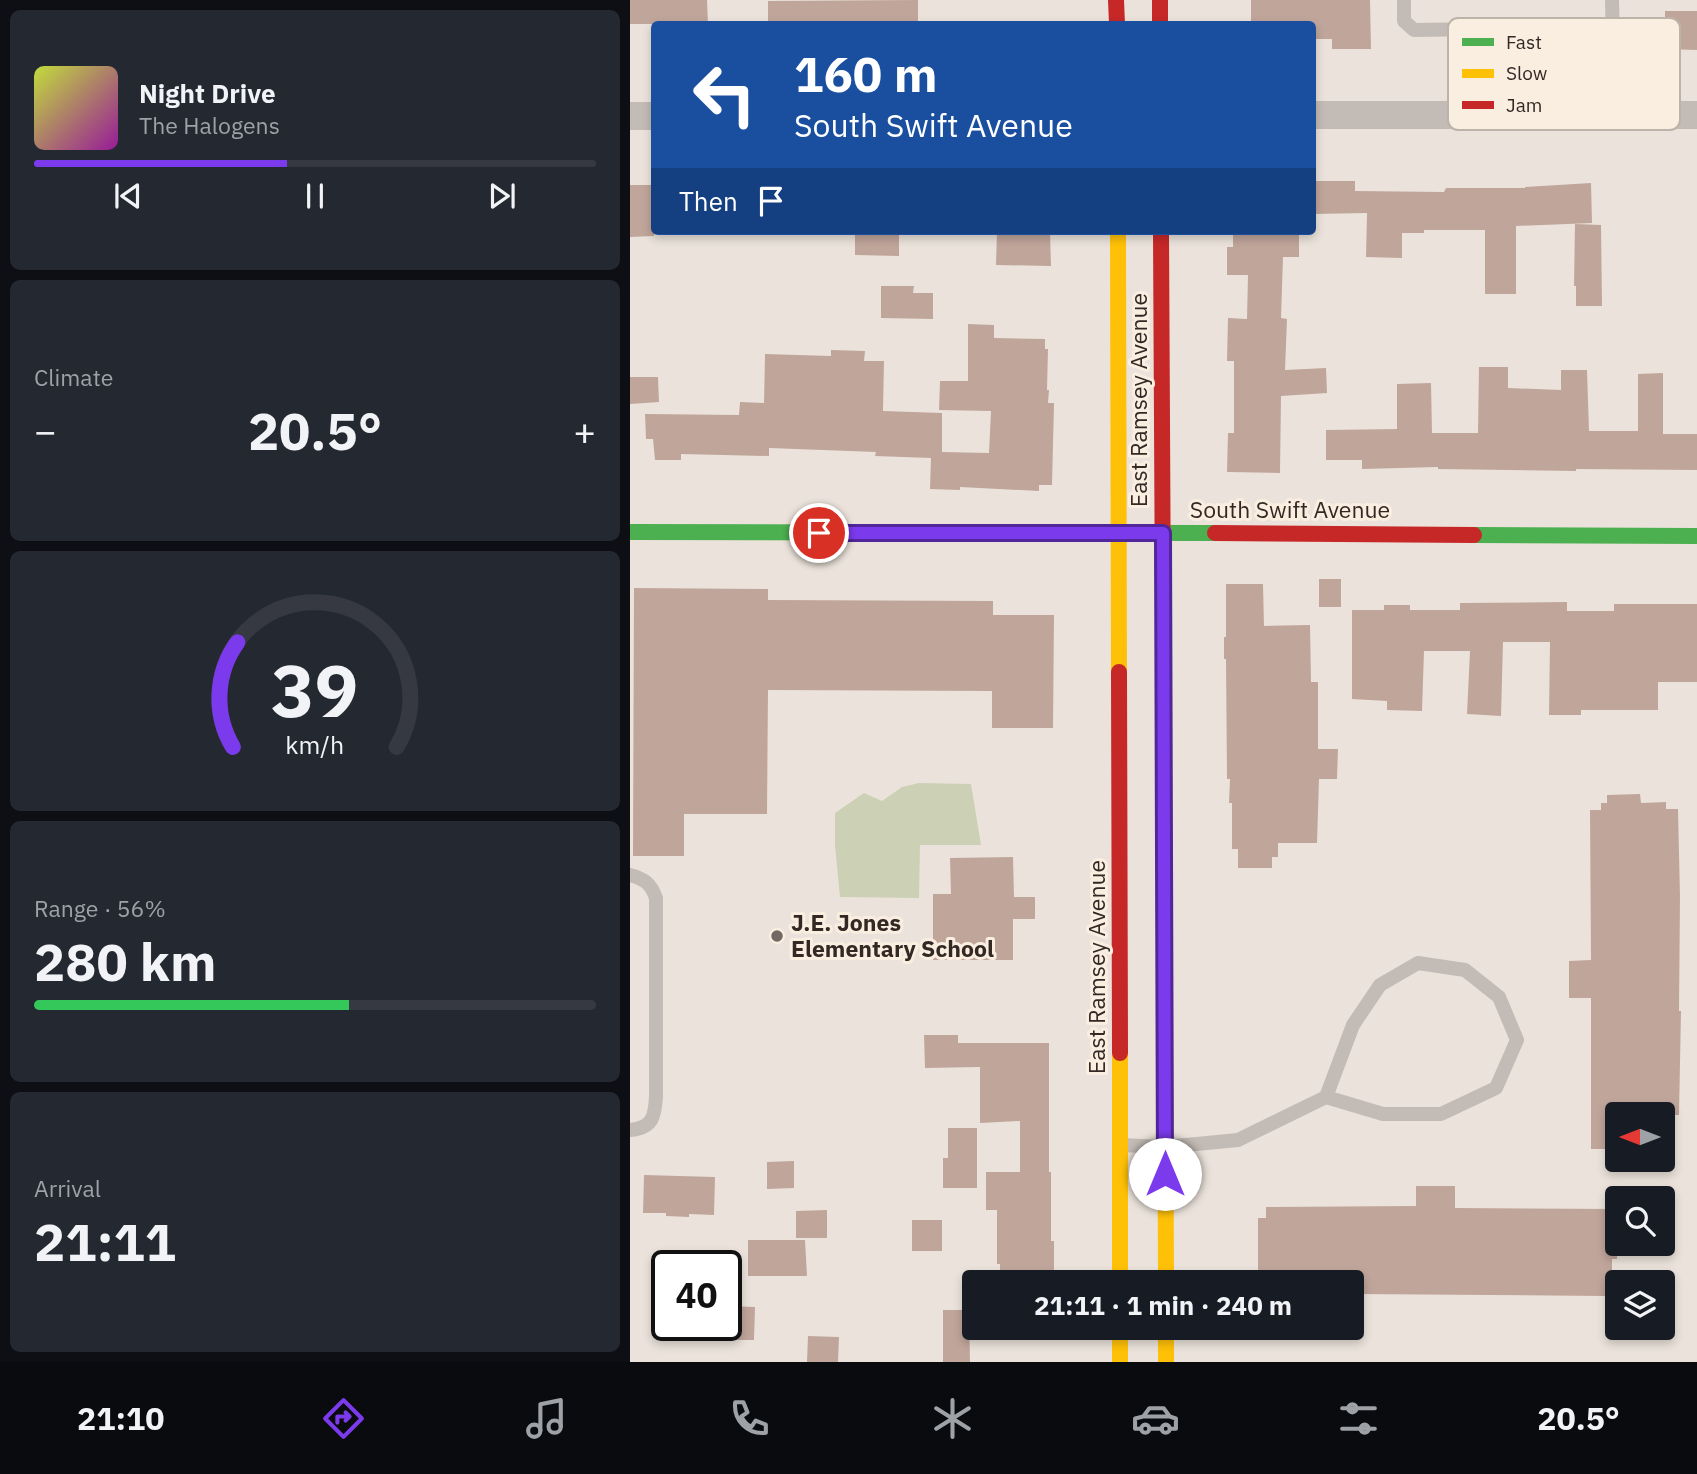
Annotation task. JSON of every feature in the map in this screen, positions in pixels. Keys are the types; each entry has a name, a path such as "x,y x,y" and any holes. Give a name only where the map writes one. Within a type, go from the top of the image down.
{"street":[{"path":"1116,0 1116,21"},
{"path":"1160,0 1160,21"},
{"path":"1316,115 1448,115"},
{"path":"630,116 651,116"},
{"name":"East Ramsey Avenue","path":"1118,235 1120,1270"},
{"name":"East Ramsey Avenue","path":"1161,235 1166,1270"},
{"name":"South Swift Avenue","path":"630,532 1697,536"},
{"path":"1120,1340 1120,1362"},
{"path":"1166,1340 1166,1362"}],"lane":[{"path":"1404,0 1404,21 1414,30 1448,29"},
{"path":"1612,0 1613,18"},
{"path":"630,875 643,878 652,886 656,898 656,1096 655,1113 650,1124 630,1130"},
{"path":"1120,1145 1165,1147 1238,1140 1326,1097 1383,1114 1441,1114 1496,1088 1517,1040 1499,997 1465,970 1418,963 1380,985 1353,1025 1326,1097"}],"green space":[{"path":"919,783 971,784 981,845 920,845 919,898 840,897 835,813 864,793 882,801 902,787"}],"building":[{"path":"630,0 707,0 708,21 651,21 651,24 630,24"},
{"path":"918,0 918,21 768,21 768,1"},
{"path":"1251,0 1370,0 1371,49 1332,49 1332,39 1316,39 1316,21 1251,21"},
{"path":"1665,11 1697,11 1697,50 1680,49 1680,18 1665,18"},
{"path":"1316,181 1355,181 1355,191 1444,192 1446,188 1525,188 1591,183 1592,223 1516,226 1516,294 1485,294 1485,230 1424,230 1424,233 1402,233 1402,258 1366,257 1367,213 1316,214"},
{"path":"630,185 651,185 651,235 654,236 630,237"},
{"path":"1575,224 1601,225 1602,306 1576,306"},
{"path":"855,235 899,235 899,256 855,255"},
{"path":"997,235 1050,235 1051,266 996,265"},
{"path":"1233,235 1299,235 1299,257 1283,257 1281,318 1287,319 1285,370 1326,368 1327,393 1281,396 1280,473 1227,472 1228,433 1234,433 1234,361 1227,361 1228,318 1247,319 1248,275 1227,275 1227,247 1233,247"},
{"path":"881,286 914,286 913,293 933,293 933,319 881,318"},
{"path":"968,324 994,325 994,338 1045,339 1045,349 1048,349 1048,403 1054,403 1052,485 1039,485 1039,491 960,487 960,490 930,489 931,458 875,456 876,452 769,448 769,456 681,454 681,460 655,460 653,439 646,439 645,414 739,415 740,402 764,403 765,354 831,356 831,350 865,351 864,361 884,361 883,411 942,413 942,452 989,453 991,411 939,410 940,381 968,381"},
{"path":"1479,367 1508,367 1508,388 1561,390 1561,370 1587,370 1589,431 1638,431 1638,374 1663,373 1663,434 1697,434 1697,470 1576,471 1438,467 1362,469 1362,460 1326,460 1326,430 1397,429 1397,384 1431,383 1432,433 1478,433"},
{"path":"630,377 658,377 659,402 630,404"},
{"path":"1319,579 1341,579 1341,607 1319,607"},
{"path":"1226,584 1263,584 1264,626 1310,625 1311,682 1318,682 1318,749 1338,749 1337,779 1319,779 1317,843 1278,843 1278,857 1272,857 1272,868 1238,868 1238,849 1232,849 1224,659"},
{"path":"634,588 768,589 768,600 993,601 993,615 1054,615 1053,728 992,728 992,691 768,690 767,814 684,814 684,856 633,856"},
{"path":"1567,602 1567,611 1614,611 1614,604 1697,604 1697,682 1658,682 1658,710 1581,710 1581,715 1549,715 1550,642 1503,642 1501,716 1467,714 1470,651 1424,651 1422,711 1387,710 1387,701 1352,699 1352,610 1384,610 1384,605 1410,605 1410,610 1460,610 1460,603"},
{"path":"1640,794 1641,803 1666,802 1666,809 1678,809 1681,1011 1679,1115 1675,1115 1675,1102 1605,1102 1605,1149 1591,1149 1591,998 1569,998 1569,961 1591,960 1590,810 1601,810 1601,803 1607,803 1607,795"},
{"path":"1013,857 1014,897 1035,897 1035,919 1013,919 1013,960 933,960 933,894 951,894 950,858"},
{"path":"924,1035 958,1035 958,1043 1049,1043 1049,1172 1054,1270 1000,1270 1000,1264 997,1264 997,1210 986,1210 986,1172 1020,1172 1020,1121 980,1123 980,1067 925,1068"},
{"path":"948,1128 977,1128 977,1188 943,1188 943,1158 948,1158"},
{"path":"794,1161 794,1188 767,1189 767,1162"},
{"path":"644,1175 715,1177 714,1215 689,1214 689,1217 643,1213"},
{"path":"1416,1186 1455,1186 1455,1208 1605,1209 1605,1256 1617,1256 1617,1259 1612,1259 1612,1270 1605,1270 1605,1296 1364,1294 1364,1270 1258,1270 1258,1218 1266,1218 1266,1207 1416,1206"},
{"path":"827,1210 827,1238 796,1238 796,1211"},
{"path":"912,1220 942,1220 942,1251 912,1251"},
{"path":"748,1240 805,1240 807,1276 748,1276"},
{"path":"742,1307 755,1307 754,1340 742,1340"},
{"path":"943,1310 962,1310 962,1340 970,1340 970,1362 943,1362"},
{"path":"808,1336 839,1337 838,1362 807,1362"}],"traffic: fast":[{"path":"630,532 1215,533"},
{"path":"1474,535 1697,536"},
{"path":"1163,616 1165,995"}],"traffic: slow":[{"path":"1118,235 1119,672"},
{"path":"1165,995 1166,1270"},
{"path":"1120,1053 1120,1270"},
{"path":"1120,1340 1120,1362"},
{"path":"1166,1340 1166,1362"}],"traffic: jam":[{"path":"1116,0 1117,21"},
{"path":"1160,0 1160,21"},
{"path":"1161,235 1163,616"},
{"path":"1215,533 1474,535"},
{"path":"1119,672 1120,1053"}],"place":[{"name":"J.E. Jones Elementary School","path":"777,936"}],"route":[{"path":"819,533 1163,533 1165,1174"}]}
